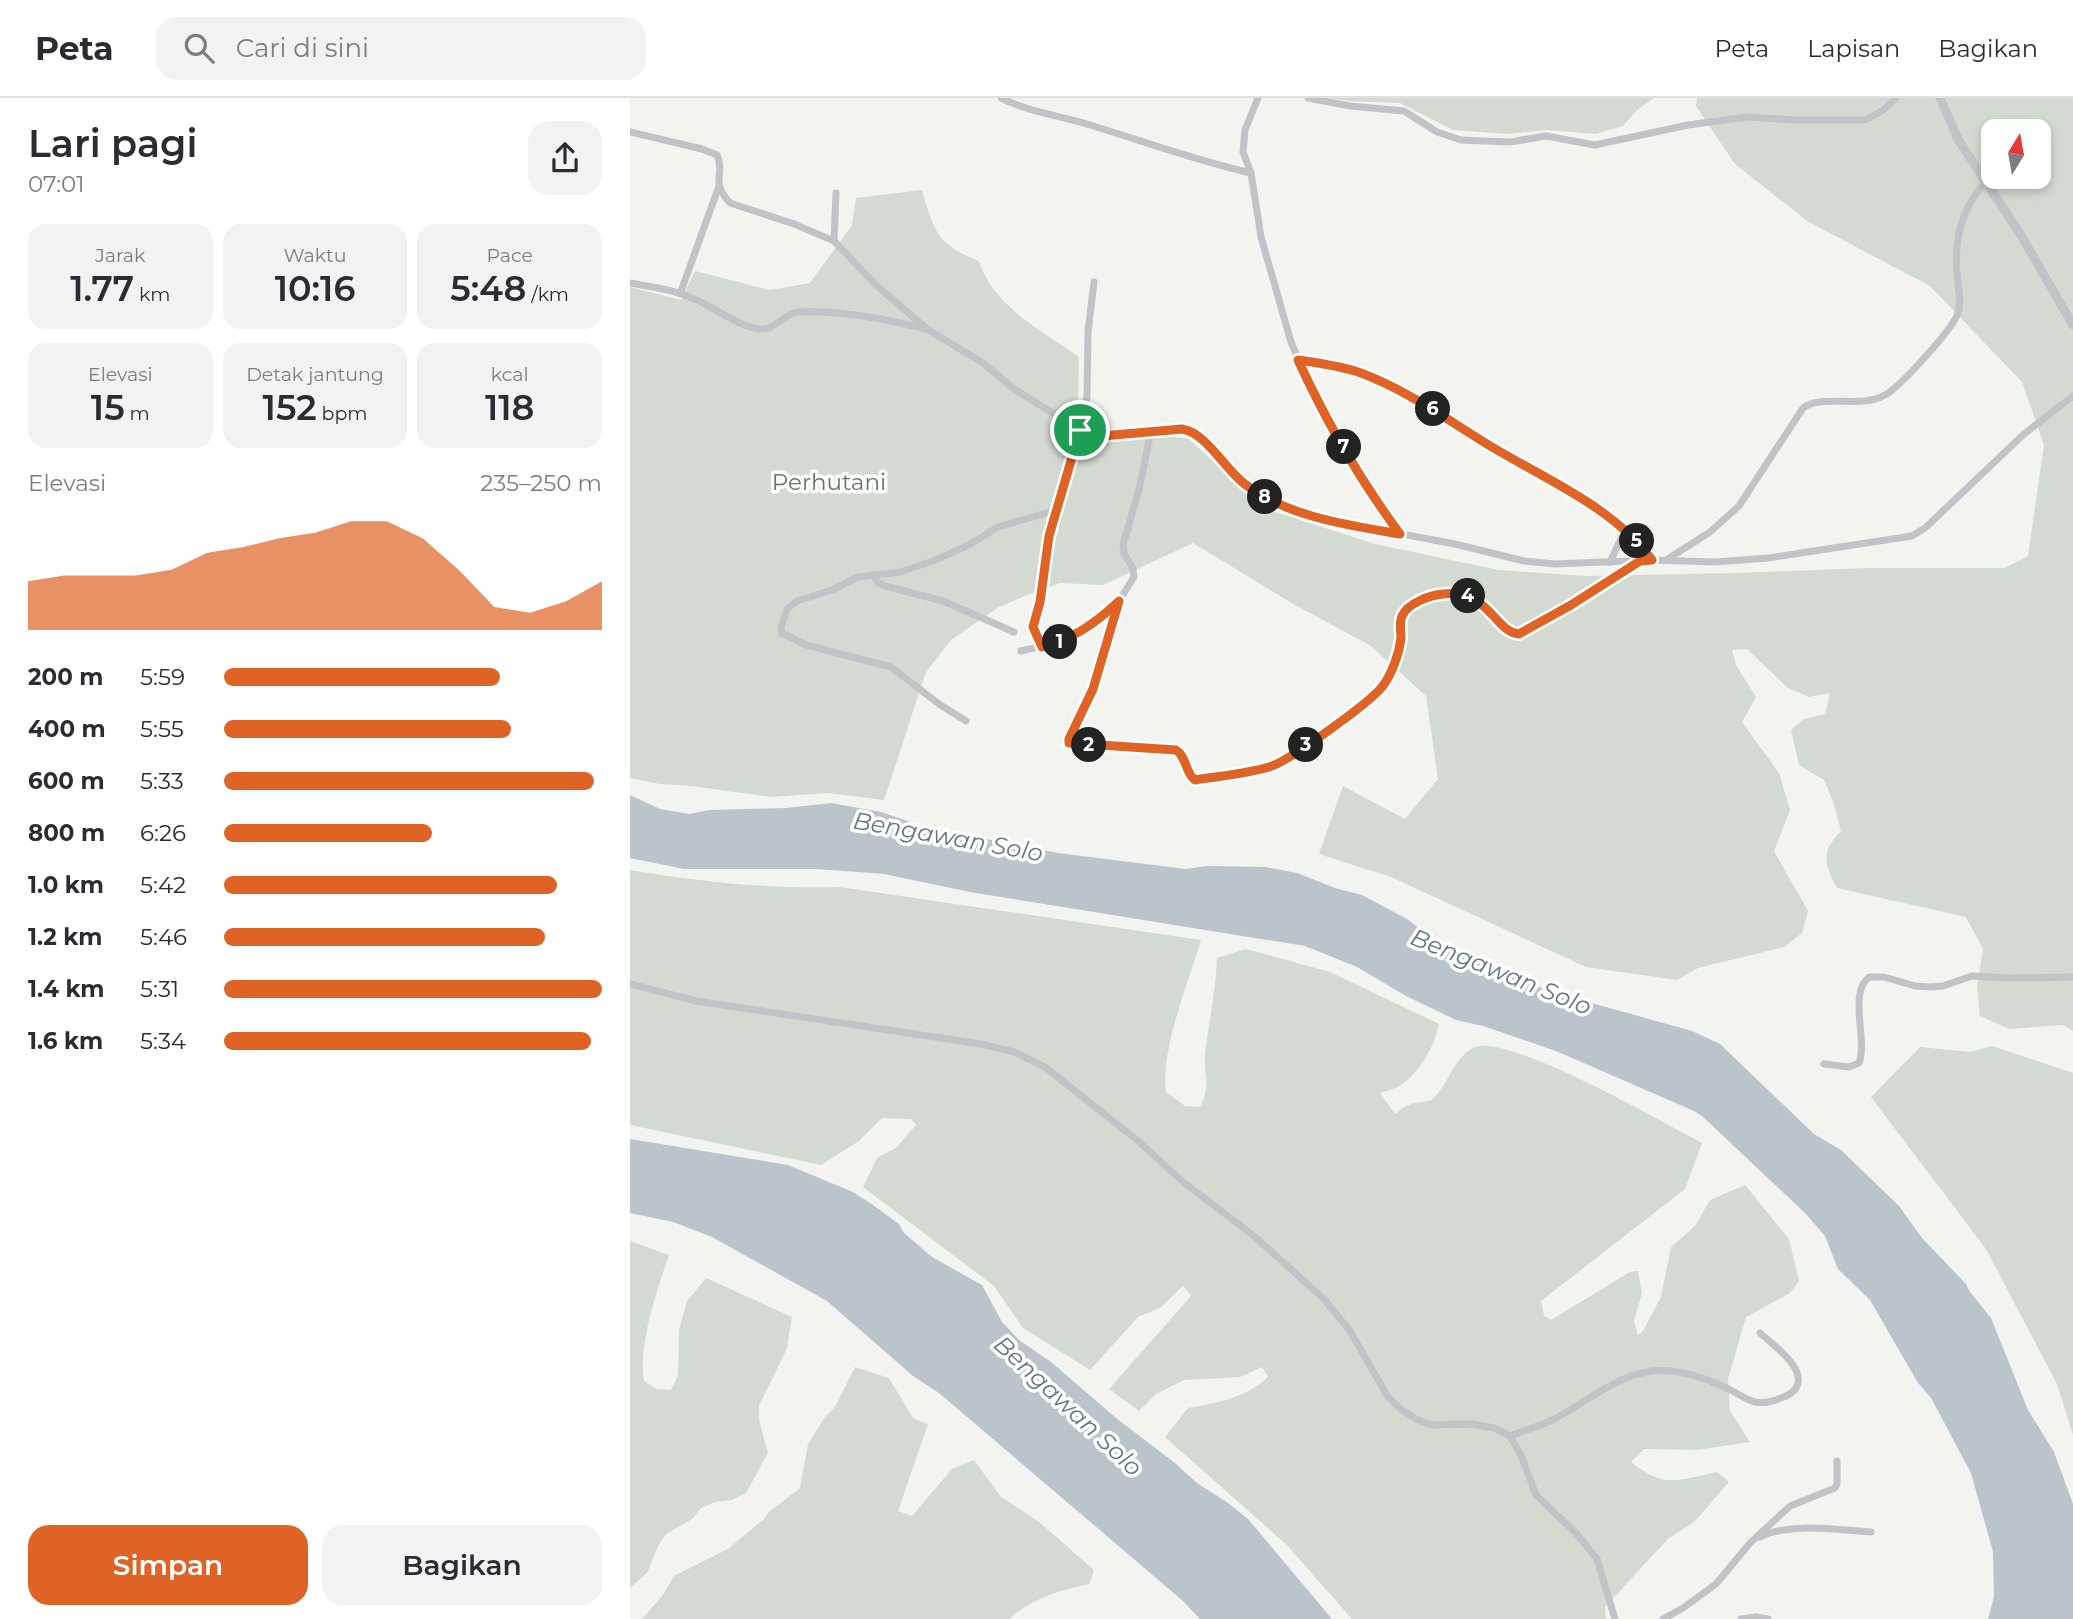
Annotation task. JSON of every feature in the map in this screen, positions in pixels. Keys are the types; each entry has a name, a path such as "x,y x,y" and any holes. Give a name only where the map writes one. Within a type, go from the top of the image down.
{"street":[{"path":"1001,98 1025,109 1080,122 1215,165 1251,173"},
{"path":"1258,98 1244,137 1243,152 1251,173 1261,237 1291,342 1331,425 1375,499 1400,534"},
{"path":"1308,98 1350,106 1404,111 1437,132 1461,140 1510,142 1546,136 1595,145 1688,125 1747,117 1865,120 1882,111 1896,98"},
{"path":"1940,98 1959,141 1981,172"},
{"path":"630,132 702,149 717,155 720,162 719,186 680,294"},
{"path":"719,186 730,203 794,224 834,241 876,285 927,329 983,363 1023,395 1080,430 1102,436 1182,429 1192,431 1202,438 1228,469 1246,485 1295,510 1524,561 1555,564 1652,560 1715,562 1768,558 1912,536 1924,528 2024,434 2073,396"},
{"path":"1666,560 1710,532 1739,506 1803,408 1814,402 1863,401 1885,395 1903,379 1949,327 1959,310 1957,260 1962,218 1970,200 1981,188"},
{"path":"1992,189 2073,325"},
{"path":"834,241 836,193"},
{"path":"1042,647 1034,634 1033,624 1040,602 1049,536 1080,430 1088,389 1088,332 1094,282"},
{"path":"630,283 660,287 680,294 758,329 775,326 796,312 863,316 927,329"},
{"path":"1298,360 1359,372 1419,401 1492,447 1542,474 1625,530 1652,560"},
{"path":"1151,431 1123,545 1134,577 1119,601 1093,689 1069,742 1107,747 1176,750 1183,756 1190,776 1195,780 1276,764 1367,701 1381,687 1391,671 1401,640 1402,616 1410,607 1426,598 1455,593 1472,597 1489,609 1509,631 1519,634 1640,561"},
{"path":"966,720 939,704 891,667 806,645 782,633 782,621 787,609 792,604 858,577 900,572 933,561 969,545 998,527 1024,517 1057,510"},
{"path":"1611,562 1625,530"},
{"path":"874,575 877,582 885,586 943,601 1014,632"},
{"path":"1021,651 1063,640 1086,629 1119,601"},
{"path":"1824,1064 1849,1068 1858,1063 1862,1041 1860,996 1862,985 1869,977 1884,977 1915,986 1930,987 1943,986 1972,976 2073,977"},
{"path":"630,984 696,1001 981,1044 1034,1060 1137,1140 1182,1181 1254,1236 1318,1293 1350,1331 1388,1397 1402,1410 1432,1425 1473,1424 1494,1428 1510,1436 1521,1455 1536,1495 1576,1533 1597,1559 1615,1619"},
{"path":"1510,1436 1551,1420 1610,1386 1653,1371 1672,1371 1716,1384 1755,1403 1764,1404 1778,1399 1795,1390 1799,1379 1797,1371 1760,1333"},
{"path":"1663,1619 1716,1584 1750,1543 1793,1504 1836,1488 1837,1461"},
{"path":"1750,1543 1780,1530 1871,1532"},
{"path":"1741,1619 1768,1619"}],"green space":[{"path":"1329,98 1654,98 1637,110 1623,126 1596,134 1547,130 1507,134 1453,130 1400,103"},
{"name":"Perhutani","path":"1697,98 2073,98 2073,1031 2063,1025 2009,1029 1980,1016 1977,986 1983,949 1966,917 1837,888 1826,858 1830,846 1841,831 1833,801 1824,780 1799,765 1791,730 1804,719 1825,714 1830,693 1809,697 1788,688 1747,649 1732,650 1736,665 1756,697 1742,722 1779,773 1790,810 1774,851 1808,911 1802,933 1784,947 1698,968 1677,980 1586,967 1391,877 1319,854 1343,786 1405,819 1438,779 1426,696 1371,646 1290,602 1193,543 1103,585 1060,583 1027,595 997,608 951,640 926,672 884,800 828,793 771,797 630,778 630,287 681,300 695,271 770,290 810,283 852,225 856,198 922,190 939,235 954,249 979,261 995,291 1020,316 1079,357 1078,406 1071,436 1087,443 1167,436 1189,439 1263,508 1375,544 1499,570 1585,576 1866,568 2005,568 2028,556 2044,445 2022,382 1930,286 1807,221 1735,164 1696,106"},
{"path":"630,870 735,884 840,887 1201,940 1171,1037 1165,1075 1166,1092 1185,1106 1200,1107 1206,1092 1205,1053 1217,958 1246,949 1330,972 1439,1024 1430,1050 1415,1073 1399,1086 1380,1093 1395,1114 1407,1106 1434,1098 1466,1052 1473,1048 1490,1046 1550,1065 1623,1100 1702,1143 1685,1189 1541,1301 1544,1316 1551,1320 1630,1272 1638,1271 1642,1293 1634,1321 1638,1335 1643,1331 1661,1297 1671,1247 1695,1226 1710,1200 1745,1185 1789,1239 1799,1281 1790,1293 1746,1317 1728,1379 1730,1411 1750,1442 1697,1450 1644,1449 1631,1462 1643,1471 1662,1479 1681,1479 1717,1472 1729,1482 1694,1522 1668,1539 1605,1607 1606,1619 1352,1619 1287,1545 1165,1437 1188,1408 1231,1398 1259,1384 1268,1377 1262,1367 1240,1377 1184,1380 1156,1394 1139,1411 1109,1389 1191,1296 1183,1286 1160,1308 1138,1317 1090,1370 1023,1328 994,1286 863,1187 877,1158 897,1147 916,1125 911,1119 882,1118 859,1141 821,1165 630,1125"},
{"path":"1992,1046 2073,1073 2073,1435 2057,1384 1986,1249 1871,1097 1920,1047 1970,1052"},
{"path":"630,1241 669,1255 650,1318 644,1351 644,1381 657,1389 671,1390 678,1375 679,1330 687,1301 706,1278 792,1317 787,1348 759,1406 759,1420 768,1453 746,1493 732,1500 715,1502 701,1508 692,1519 666,1534 647,1573 630,1588"},
{"path":"855,1367 889,1378 913,1418 928,1424 898,1511 912,1516 952,1469 974,1460 1001,1497 1038,1521 1094,1570 1089,1584 1057,1592 1036,1601 1009,1619 642,1619 663,1595 674,1576 728,1549 800,1488 808,1444 825,1417 835,1407"}],"water":[{"name":"Bengawan Solo","path":"630,795 660,809 689,814 709,810 786,808 831,803 881,812 925,827 1058,853 1186,869 1206,866 1265,867 1297,873 1362,895 1407,919 1447,949 1471,960 1552,992 1692,1031 1720,1044 1814,1134 1841,1150 1899,1206 1922,1238 1966,1284 1991,1318 2028,1410 2054,1452 2073,1504 2073,1619 1988,1619 1994,1597 1993,1552 1971,1473 1931,1398 1918,1383 1870,1300 1838,1269 1825,1236 1806,1214 1694,1111 1556,1051 1483,1026 1456,1020 1406,996 1357,967 1305,946 970,892 884,874 817,869 684,869 630,858"},
{"name":"Bengawan Solo","path":"630,1139 788,1165 853,1192 873,1205 899,1224 904,1233 932,1257 982,1285 1002,1322 1019,1340 1051,1362 1197,1483 1248,1519 1332,1619 1200,1619 1183,1601 827,1301 712,1237 673,1222 630,1213"}],"route":[{"path":"1298,360 1338,366 1359,372 1419,401 1492,447 1542,474 1629,533 1652,560 1640,561 1519,634 1509,631 1489,609 1472,597 1445,593 1426,598 1410,607 1402,616 1401,640 1391,671 1381,687 1367,701 1276,764 1195,780 1190,776 1185,759 1176,750 1107,747 1069,742 1093,689 1119,601 1086,629 1054,644 1042,647 1034,634 1033,624 1040,602 1049,536 1080,430 1102,436 1182,429 1192,431 1202,438 1228,469 1246,485 1274,501 1319,517 1400,534 1375,499 1331,425 1298,360"}]}
